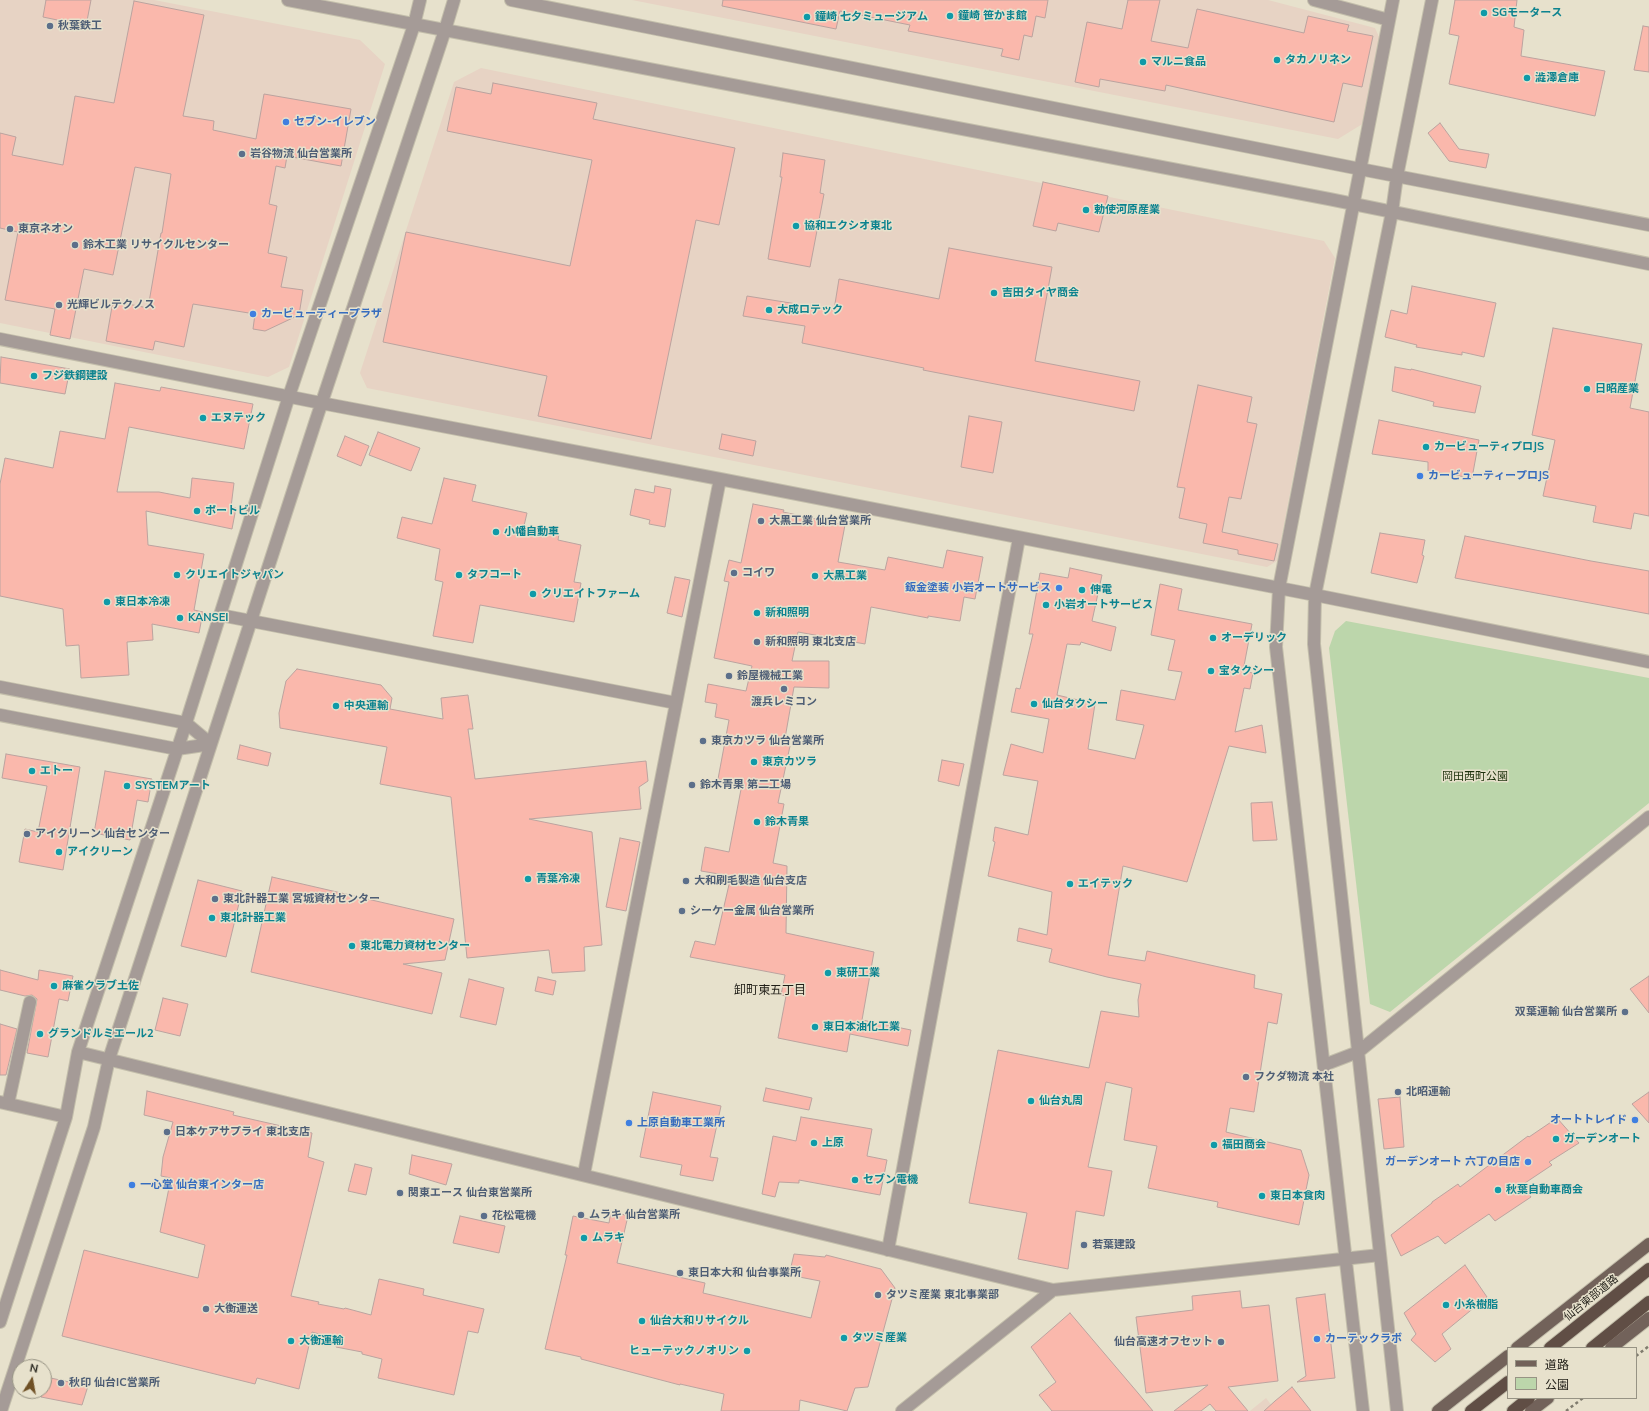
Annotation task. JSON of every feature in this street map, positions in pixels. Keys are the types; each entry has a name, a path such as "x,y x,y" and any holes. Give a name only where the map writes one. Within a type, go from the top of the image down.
{"highway":[{"name":"仙台東部道路","path":"1551,1347 1649,1269"},
{"path":"1593,1347 1649,1302"},
{"path":"1471,1411 1507,1383"},
{"path":"1513,1411 1528,1399"}],"main road":[{"path":"1519,1347 1649,1244"},
{"path":"1612,1347 1649,1318"},
{"path":"1438,1411 1507,1357"},
{"path":"1532,1411 1547,1399"}],"street":[{"path":"288,0 1354,204 1649,264"},
{"path":"0,1322 66,1118 78,1052 186,722 289,396 414,25 420,0"},
{"path":"1,1411 94,1127 108,1059 321,403 454,0"},
{"path":"511,0 1649,225"},
{"path":"1314,0 1389,20"},
{"path":"1364,1411 1345,1259 1276,647 1279,588 1393,0"},
{"path":"1397,1411 1314,644 1315,595 1392,212 1396,176 1432,0"},
{"path":"0,339 321,403 1315,595 1649,662"},
{"path":"584,1174 720,479"},
{"path":"888,1250 1019,538"},
{"path":"220,615 676,704"},
{"path":"0,687 186,722 210,744"},
{"path":"0,715 177,749 210,744"},
{"path":"1324,1065 1358,1052 1649,818"},
{"path":"30,1002 4,1103 66,1118"},
{"path":"78,1052 584,1174 1053,1290 1380,1255"},
{"path":"902,1411 1012,1321 1053,1290"}],"path":[{"path":"1637,1355 1649,1346"},
{"path":"1566,1411 1582,1399"}],"shaded area":[{"path":"0,0 154,0 360,40 385,64 289,367 268,377 0,323"},
{"path":"632,0 1268,0 1375,28 1380,39 1364,123 1338,139"},
{"path":"481,68 1324,241 1335,258 1277,561 1267,567 367,388 360,373 454,82"},
{"path":"1266,1398 1276,1411 1250,1411"}],"green space":[{"name":"岡田西町公園","path":"1346,621 1649,678 1649,803 1390,1012 1370,1004 1329,648 1335,631"}],"building":[{"path":"46,0 91,0 86,26 43,17"},
{"path":"723,0 1048,0 1045,18 1036,16 1032,37 1024,35 1019,60 1001,56 1003,49 908,31 910,25 840,11 836,29 722,6"},
{"name":"タカノリネン","path":"1128,0 1160,0 1151,41 1188,48 1197,9 1304,33 1308,16 1349,25 1347,31 1373,36 1362,87 1343,83 1334,122 1166,85 1165,91 1100,79 1099,87 1075,82 1087,22 1122,29"},
{"name":"澁澤倉庫","path":"1455,0 1517,0 1514,27 1524,30 1521,56 1605,71 1595,116 1449,84 1459,36 1449,34"},
{"path":"134,1 204,15 183,116 214,121 213,130 256,139 264,94 351,109 341,166 287,156 285,168 276,166 269,204 277,206 268,253 287,257 281,287 303,290 299,315 265,331 253,329 255,314 193,304 184,347 155,341 153,350 106,341 113,301 148,308 162,233 171,174 135,167 113,275 84,269 70,339 50,335 55,309 5,300 18,232 0,228 0,133 16,137 12,155 63,165 75,96 114,103"},
{"path":"1643,26 1649,27 1649,72 1634,70"},
{"path":"493,83 597,103 593,119 735,148 719,225 696,220 651,439 538,416 547,376 383,342 406,232 570,266 592,160 447,131 456,87 491,94"},
{"path":"1440,123 1459,149 1489,154 1486,168 1449,161 1428,133"},
{"name":"協和エクシオ東北","path":"783,153 825,160 820,193 824,194 810,267 768,259 782,177 780,177"},
{"path":"1043,182 1108,196 1099,232 1058,223 1056,231 1033,226"},
{"path":"949,248 1052,267 1035,361 1140,381 1134,411 923,370 924,368 802,343 805,326 743,316 747,296 834,310 839,279 939,299"},
{"path":"1412,286 1496,303 1484,357 1462,352 1462,355 1416,347 1417,345 1385,337 1391,310 1407,314"},
{"path":"1553,328 1642,344 1630,408 1649,412 1649,516 1634,513 1631,529 1593,522 1596,506 1543,496 1555,440 1532,435"},
{"name":"フジ鉄鋼建設","path":"1,357 70,369 65,394 0,383"},
{"path":"1395,367 1411,369 1481,386 1475,413 1433,406 1434,402 1392,391"},
{"path":"115,383 160,391 161,387 253,404 244,449 129,427 117,492 159,492 190,498 192,478 234,483 231,507 236,508 232,529 146,511 148,545 204,554 194,610 203,612 199,633 152,624 153,640 127,642 129,675 81,678 79,645 66,646 63,609 0,596 0,484 5,458 53,468 60,431 105,439"},
{"path":"1198,385 1252,397 1247,422 1257,424 1241,499 1229,497 1222,532 1278,544 1274,561 1238,554 1238,550 1203,543 1207,524 1179,518 1185,488 1177,487"},
{"path":"969,416 1002,422 993,473 961,467"},
{"name":"カービューティプロJS","path":"1379,420 1479,440 1472,478 1428,471 1428,462 1372,454"},
{"path":"378,432 420,448 411,471 369,455"},
{"path":"722,434 756,441 753,456 719,449"},
{"path":"345,436 369,446 361,466 337,456"},
{"path":"444,478 476,485 472,501 527,513 523,530 559,534 558,540 581,545 574,582 581,583 574,622 480,605 473,643 433,636 443,582 435,580 440,549 397,538 402,517 432,524"},
{"path":"655,486 671,489 665,527 649,524 650,520 630,515 635,489 654,493"},
{"path":"753,504 845,525 838,562 885,570 888,557 943,568 947,550 983,557 975,599 964,597 960,621 928,616 928,618 871,607 865,644 798,632 792,661 829,661 829,688 794,687 784,744 790,746 778,803 784,804 773,863 787,866 786,933 874,952 862,1020 911,1030 908,1046 850,1034 847,1052 778,1038 786,996 781,995 785,975 690,957 695,941 715,945 731,876 701,871 705,847 729,852 742,784 718,779 729,720 715,717 717,704 705,702 708,684 746,691 752,666 714,658 729,582 724,581 729,560 741,563"},
{"path":"1380,533 1425,540 1422,555 1424,556 1417,583 1371,573"},
{"path":"1465,536 1649,571 1649,614 1455,578"},
{"path":"1070,568 1102,575 1092,621 1116,627 1111,651 1081,642 1080,645 1067,644 1057,695 1095,704 1088,749 1135,759 1144,725 1116,720 1121,690 1175,700 1182,672 1168,670 1175,640 1151,635 1160,584 1182,589 1178,610 1252,624 1243,671 1253,673 1250,689 1244,688 1235,732 1262,725 1266,753 1229,746 1187,882 1123,866 1108,955 1145,961 1147,951 1255,975 1254,988 1282,994 1277,1024 1268,1022 1254,1112 1230,1108 1226,1132 1301,1150 1309,1175 1299,1225 1217,1207 1218,1202 1148,1188 1157,1146 1124,1140 1132,1088 1106,1082 1088,1167 1112,1171 1104,1216 1076,1211 1068,1269 1018,1259 1027,1213 969,1203 998,1050 1089,1068 1101,1011 1139,1017 1138,1000 1141,984 1049,962 1052,949 1017,941 1019,928 1047,935 1052,892 988,876 995,842 993,841 995,827 1028,835 1038,781 1003,775 1011,744 1043,753 1049,719 1011,712 1016,688 1020,689 1033,634 1029,634 1040,573 1068,578"},
{"path":"675,577 690,580 682,617 667,613"},
{"name":"青葉冷凍","path":"297,669 381,685 392,698 390,709 443,719 441,698 468,695 473,729 468,729 475,779 646,761 648,781 639,787 641,809 529,819 592,832 602,945 584,947 585,971 552,973 549,950 467,958 451,797 380,784 387,747 280,728 279,713 286,681"},
{"path":"240,745 271,753 268,766 237,759"},
{"path":"6,754 80,767 63,870 19,862 25,829 38,832 47,786 2,778"},
{"path":"942,760 964,764 959,786 938,781"},
{"path":"105,771 152,779 148,802 137,800 130,840 94,833"},
{"path":"1272,802 1277,840 1253,841 1251,803"},
{"path":"620,838 640,842 626,911 606,907"},
{"name":"東北電力資材センター","path":"272,877 454,919 445,960 403,964 442,973 432,1014 251,972"},
{"name":"東北計器工業","path":"198,880 242,891 226,957 181,946"},
{"path":"0,970 38,980 39,970 73,976 68,1001 59,999 48,1057 27,1053 37,999 32,995 25,996 0,990"},
{"path":"1649,976 1649,1013 1630,989"},
{"path":"538,977 556,981 553,995 535,991"},
{"path":"469,979 504,988 496,1025 460,1017"},
{"path":"163,998 188,1004 180,1036 155,1030"},
{"path":"0,1024 17,1029 6,1075 0,1075"},
{"path":"766,1088 812,1098 809,1110 763,1101"},
{"path":"147,1091 234,1112 233,1115 312,1133 308,1157 324,1162 291,1296 319,1302 318,1304 345,1308 371,1315 379,1279 424,1289 423,1295 484,1309 478,1333 468,1331 454,1395 378,1378 382,1359 362,1354 362,1352 336,1347 337,1339 312,1332 299,1389 257,1378 255,1384 62,1336 84,1250 198,1278 205,1245 160,1232 171,1178 161,1176 163,1157 173,1122 144,1115"},
{"path":"653,1092 721,1106 710,1157 718,1158 713,1181 680,1175 682,1165 640,1157"},
{"path":"1649,1092 1649,1123 1632,1104"},
{"path":"1400,1097 1404,1147 1384,1149 1378,1099"},
{"path":"801,1117 872,1129 867,1156 887,1160 880,1195 799,1180 799,1183 779,1182 775,1197 762,1194 773,1136 796,1141"},
{"path":"1557,1118 1579,1143 1549,1162 1552,1165 1522,1185 1531,1197 1495,1221 1489,1214 1445,1244 1438,1236 1401,1256 1391,1235 1432,1202 1458,1184 1460,1187 1528,1136 1529,1137"},
{"path":"412,1155 452,1164 446,1185 409,1174"},
{"path":"355,1164 372,1168 366,1195 348,1191"},
{"path":"611,1211 628,1216 617,1263 705,1283 703,1293 811,1318 820,1281 789,1275 794,1254 825,1257 826,1255 881,1269 895,1288 868,1387 855,1388 847,1411 800,1400 799,1411 721,1411 724,1394 680,1385 581,1359 581,1357 545,1349 567,1255 565,1255 573,1216 609,1223"},
{"path":"460,1216 505,1226 499,1253 453,1243"},
{"name":"小糸樹脂","path":"1465,1265 1487,1297 1442,1334 1451,1349 1435,1362 1411,1340 1416,1334 1404,1313"},
{"path":"1240,1291 1242,1308 1269,1305 1278,1381 1228,1387 1248,1411 1216,1411 1210,1404 1201,1411 1174,1411 1208,1385 1146,1393 1136,1317 1193,1310 1192,1296"},
{"path":"1325,1294 1335,1378 1297,1382 1306,1376 1296,1298"},
{"path":"1070,1313 1153,1411 1052,1411 1039,1395 1056,1382 1031,1347"},
{"path":"52,1378 88,1386 82,1405 51,1399"},
{"path":"1292,1387 1311,1411 1264,1411 1275,1401"}],"place":[{"name":"SGモータース","path":"1484,13"},
{"name":"鐘崎 笹かま館","path":"950,16"},
{"name":"鐘崎 七夕ミュージアム","path":"807,17"},
{"name":"秋葉鉄工","path":"50,26"},
{"name":"タカノリネン","path":"1277,60"},
{"name":"マルニ食品","path":"1143,62"},
{"name":"澁澤倉庫","path":"1527,78"},
{"name":"セブン-イレブン","path":"286,122"},
{"name":"岩谷物流 仙台営業所","path":"242,154"},
{"name":"勅使河原産業","path":"1086,210"},
{"name":"協和エクシオ東北","path":"796,226"},
{"name":"東京ネオン","path":"10,229"},
{"name":"鈴木工業 リサイクルセンター","path":"75,245"},
{"name":"吉田タイヤ商会","path":"994,293"},
{"name":"光輝ビルテクノス","path":"59,305"},
{"name":"大成ロテック","path":"769,310"},
{"name":"カービューティープラザ","path":"253,314"},
{"name":"フジ鉄鋼建設","path":"34,376"},
{"name":"日昭産業","path":"1587,389"},
{"name":"エヌテック","path":"203,418"},
{"name":"カービューティプロJS","path":"1426,447"},
{"name":"カービューティープロJS","path":"1420,476"},
{"name":"ポートビル","path":"197,511"},
{"name":"大黒工業 仙台営業所","path":"761,521"},
{"name":"小幡自動車","path":"496,532"},
{"name":"コイワ","path":"734,573"},
{"name":"クリエイトジャパン","path":"177,575"},
{"name":"タフコート","path":"459,575"},
{"name":"大黒工業","path":"815,576"},
{"name":"鈑金塗装 小岩オートサービス","path":"1059,588"},
{"name":"伸電","path":"1082,590"},
{"name":"クリエイトファーム","path":"533,594"},
{"name":"東日本冷凍","path":"107,602"},
{"name":"小岩オートサービス","path":"1046,605"},
{"name":"新和照明","path":"757,613"},
{"name":"KANSEI","path":"180,618"},
{"name":"オーデリック","path":"1213,638"},
{"name":"新和照明 東北支店","path":"757,642"},
{"name":"宝タクシー","path":"1211,671"},
{"name":"鈴屋機械工業","path":"729,676"},
{"name":"渡兵レミコン","path":"784,689"},
{"name":"仙台タクシー","path":"1034,704"},
{"name":"中央運輸","path":"336,706"},
{"name":"東京カツラ 仙台営業所","path":"703,741"},
{"name":"東京カツラ","path":"754,762"},
{"name":"エトー","path":"32,771"},
{"name":"鈴木青果 第二工場","path":"692,785"},
{"name":"SYSTEMアート","path":"127,786"},
{"name":"鈴木青果","path":"757,822"},
{"name":"アイクリーン 仙台センター","path":"27,834"},
{"name":"アイクリーン","path":"59,852"},
{"name":"青葉冷凍","path":"528,879"},
{"name":"大和刷毛製造 仙台支店","path":"686,881"},
{"name":"エイテック","path":"1070,884"},
{"name":"東北計器工業 宮城資材センター","path":"215,899"},
{"name":"シーケー金属 仙台営業所","path":"682,911"},
{"name":"東北計器工業","path":"212,918"},
{"name":"東北電力資材センター","path":"352,946"},
{"name":"東研工業","path":"828,973"},
{"name":"麻雀クラブ土佐","path":"54,986"},
{"name":"双葉運輸 仙台営業所","path":"1625,1012"},
{"name":"東日本油化工業","path":"815,1027"},
{"name":"グランドルミエール2","path":"40,1034"},
{"name":"フクダ物流 本社","path":"1246,1077"},
{"name":"北昭運輸","path":"1398,1092"},
{"name":"仙台丸周","path":"1031,1101"},
{"name":"オートトレイド","path":"1635,1120"},
{"name":"上原自動車工業所","path":"629,1123"},
{"name":"日本ケアサプライ 東北支店","path":"167,1132"},
{"name":"ガーデンオート","path":"1556,1139"},
{"name":"上原","path":"814,1143"},
{"name":"福田商会","path":"1214,1145"},
{"name":"ガーデンオート 六丁の目店","path":"1528,1162"},
{"name":"セブン電機","path":"855,1180"},
{"name":"一心堂 仙台東インター店","path":"132,1185"},
{"name":"秋葉自動車商会","path":"1498,1190"},
{"name":"関東エース 仙台東営業所","path":"400,1193"},
{"name":"東日本食肉","path":"1262,1196"},
{"name":"ムラキ 仙台営業所","path":"581,1215"},
{"name":"花松電機","path":"484,1216"},
{"name":"ムラキ","path":"584,1238"},
{"name":"若葉建設","path":"1084,1245"},
{"name":"東日本大和 仙台事業所","path":"680,1273"},
{"name":"タツミ産業 東北事業部","path":"878,1295"},
{"name":"小糸樹脂","path":"1446,1305"},
{"name":"大衡運送","path":"206,1309"},
{"name":"仙台大和リサイクル","path":"642,1321"},
{"name":"タツミ産業","path":"844,1338"},
{"name":"カーテックラボ","path":"1317,1339"},
{"name":"大衡運輸","path":"291,1341"},
{"name":"仙台高速オフセット","path":"1221,1342"},
{"name":"ヒューテックノオリン","path":"747,1351"},
{"name":"秋印 仙台IC営業所","path":"61,1383"}],"district":[{"name":"卸町東五丁目","path":"770,990"}]}
